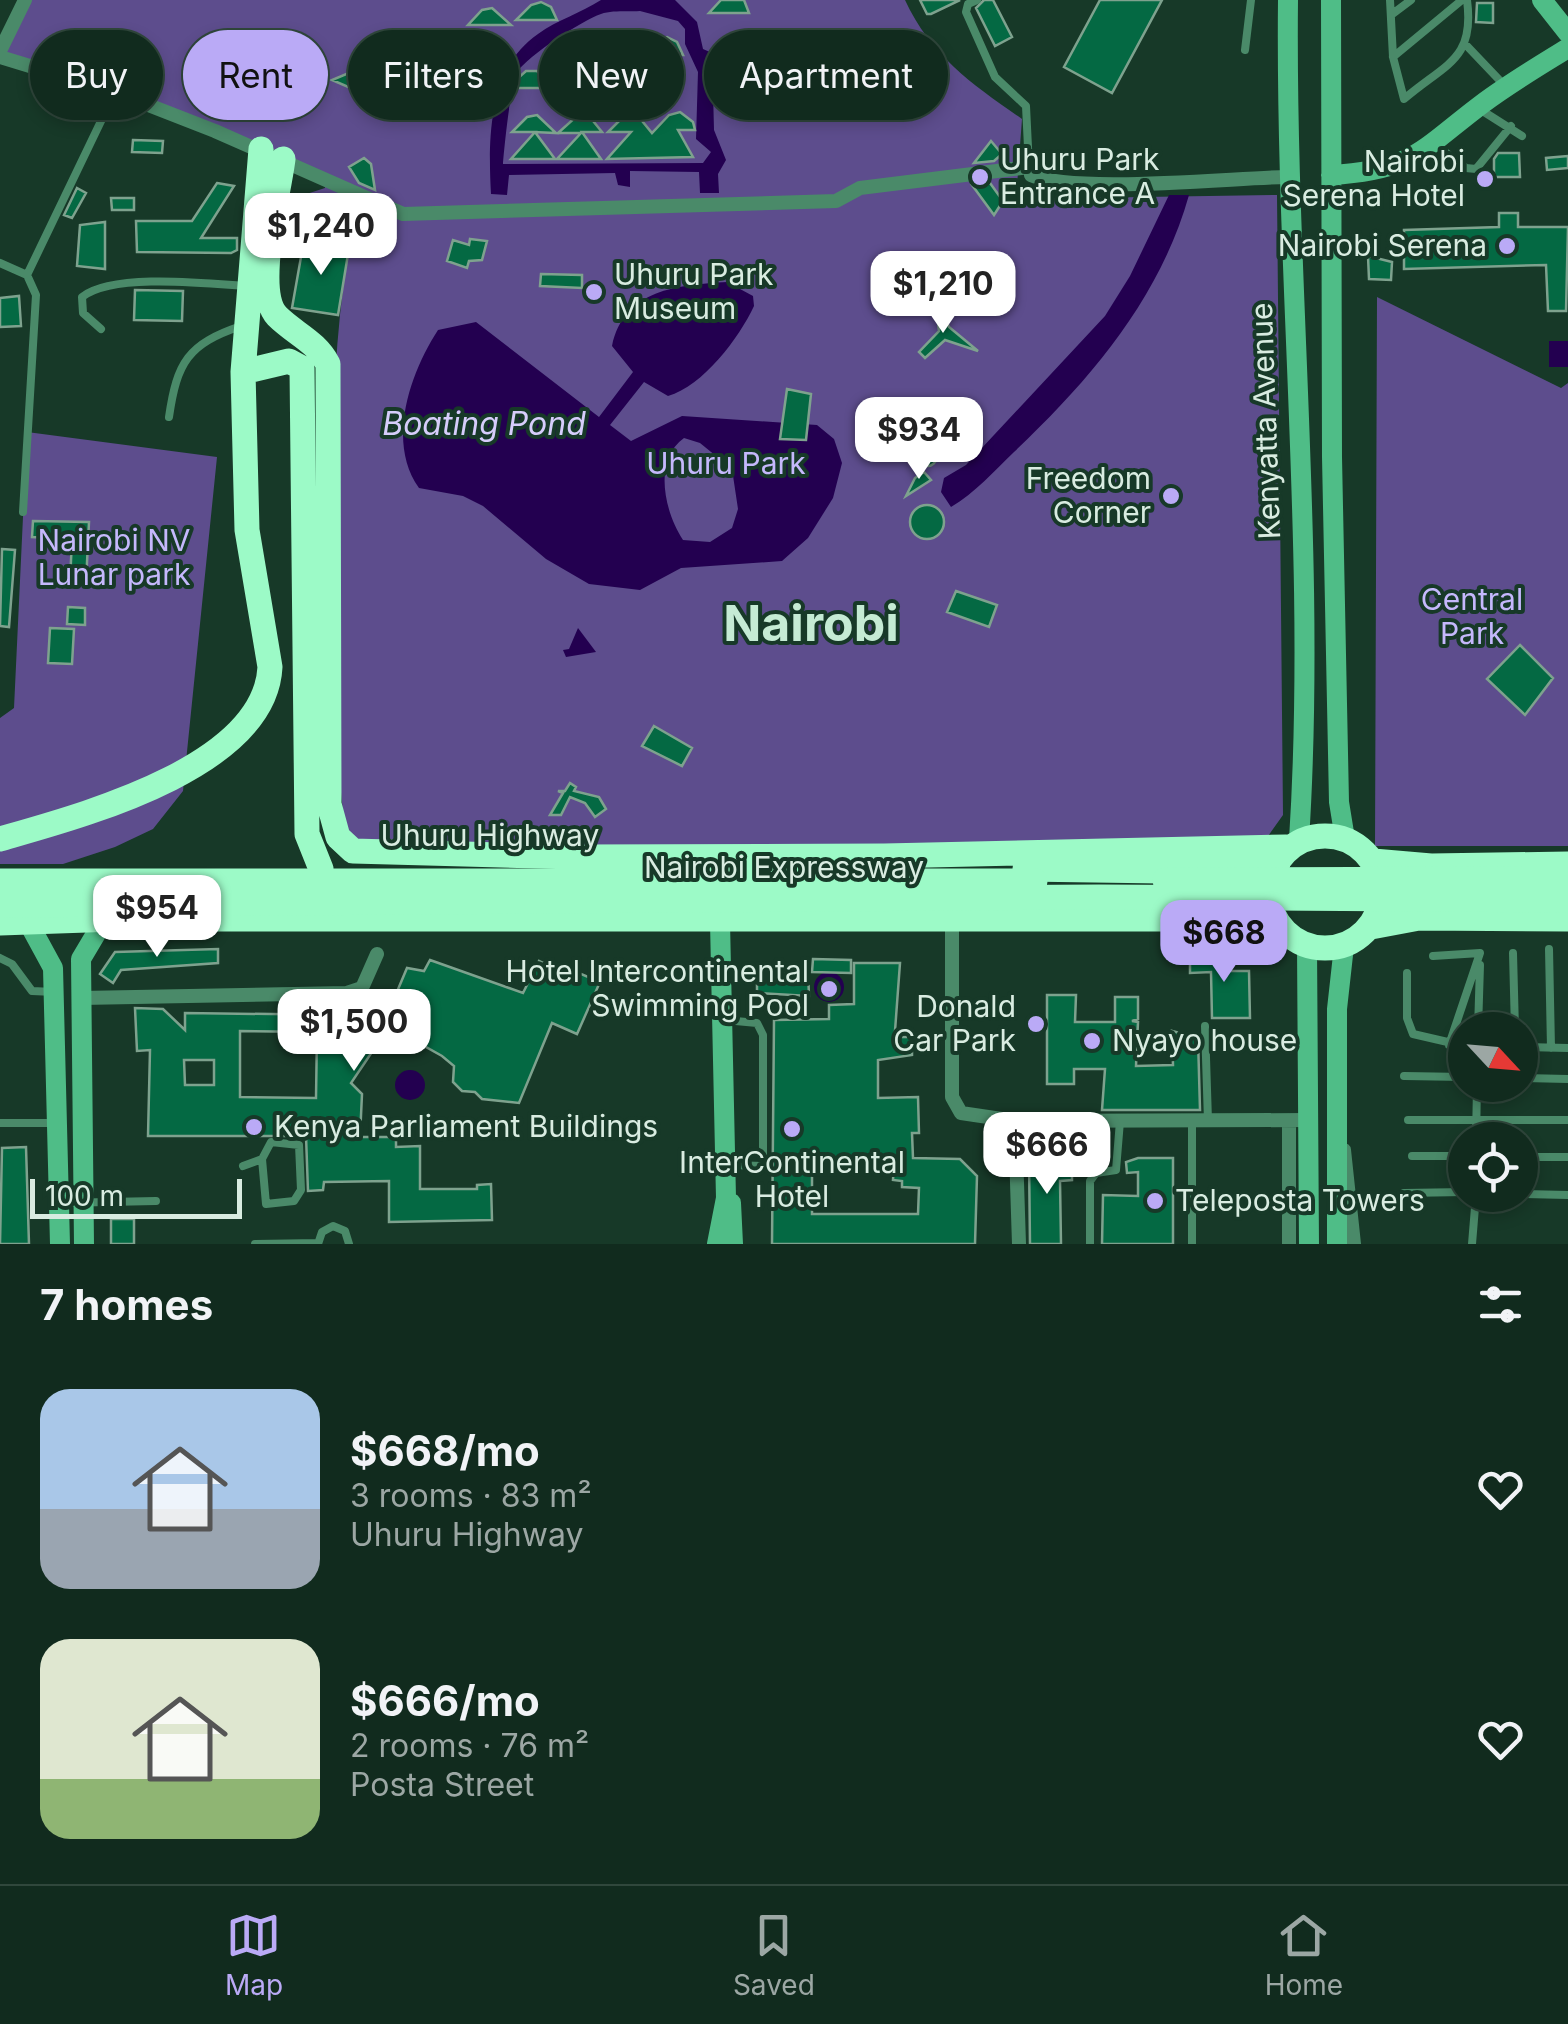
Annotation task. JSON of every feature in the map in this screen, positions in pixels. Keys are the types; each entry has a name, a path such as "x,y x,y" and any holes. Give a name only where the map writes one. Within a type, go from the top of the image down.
{"highway":[{"path":"0,839 112,802 190,768 240,731 269,688 268,634 247,530 243,372 248,286 272,154"},
{"path":"272,154 267,288 275,315 320,348 328,364 329,804 338,836 353,850 576,857 884,856 1288,850 1345,839 1373,861 1432,866 1568,864"},
{"path":"243,372 288,361 302,368 306,834 322,869"},
{"path":"1288,850 1271,879 1273,913 1281,928 1306,946 1344,946 1371,927 1420,918 1568,920"},
{"name":"Uhuru Highway","path":"0,873 322,869 1230,872 1288,850"},
{"path":"1371,927 1382,898 1373,861"},
{"name":"Nairobi Expressway","path":"0,881 1568,878"},
{"name":"Nairobi Expressway","path":"0,905 1100,897 1568,900"},
{"path":"0,923 116,919 1251,919 1273,913"}],"main road":[{"path":"1331,0 1332,397 1339,802 1345,839"},
{"path":"1542,0 1568,33"},
{"name":"Kenyatta Avenue","path":"1286,1 1286,177 1302,572 1288,850"},
{"path":"1331,175 1387,169 1436,145 1477,108 1568,48"},
{"path":"1295,398 1332,397"},
{"path":"84,1244 81,960 100,927 116,919"},
{"path":"28,922 53,968 60,1244"},
{"path":"717,1244 726,1198 720,922"},
{"path":"1306,946 1298,1121 1309,1244"},
{"path":"1336,1244 1337,1009 1344,946"},
{"path":"726,1198 731,1204 733,1244"}],"street":[{"path":"24,0 0,54 30,64"},
{"path":"163,111 272,154 403,214 836,201 860,188 1030,171 1087,183 1286,177"},
{"path":"952,921 952,1097 961,1113 1015,1121 1298,1121 1289,1244"},
{"path":"82,998 347,993 362,988 377,954"},
{"path":"1337,1120 1349,1174 1354,1244"},
{"path":"1015,1121 1019,1244"}],"lane":[{"path":"977,0 968,4 966,12 983,56 995,77 1026,106 1030,171"},
{"path":"1245,50 1251,0"},
{"path":"1390,0 1393,57 1404,99 1467,46 1470,29 1464,0 1393,57"},
{"path":"1392,15 1410,0"},
{"path":"1467,46 1506,87"},
{"path":"1477,108 1522,136"},
{"path":"27,275 101,120"},
{"path":"1436,145 1466,168 1476,170 1510,126"},
{"path":"0,263 27,275 36,295 23,512"},
{"path":"101,329 84,312 82,296 95,286 188,282 248,286"},
{"path":"169,417 182,363 205,339 246,325"},
{"path":"1549,948 1551,1048"},
{"path":"1432,956 1480,953"},
{"path":"1478,1012 1480,953"},
{"path":"1460,1012 1480,953"},
{"path":"1513,953 1515,1012"},
{"path":"0,958 12,964 32,991 54,992"},
{"path":"1407,974 1408,1027 1418,1037 1448,1045"},
{"path":"725,1020 756,1023 763,1035 763,1166 726,1165"},
{"path":"1205,1026 1208,1121"},
{"path":"1538,1048 1568,1048"},
{"path":"1404,1076 1448,1077"},
{"path":"1538,1078 1568,1079"},
{"path":"1475,1102 1475,1122"},
{"path":"1408,1120 1568,1120"},
{"path":"1090,1244 1090,1181 1096,1173 1118,1168 1120,1121"},
{"path":"1192,1121 1192,1244"},
{"path":"0,1123 58,1123"},
{"path":"243,1166 262,1159 270,1142 298,1144 301,1190 294,1201 266,1204 262,1159"},
{"path":"1412,1156 1448,1156"},
{"path":"1538,1157 1568,1157"},
{"path":"1404,1192 1448,1192"},
{"path":"1538,1194 1568,1195"},
{"path":"60,1203 156,1200"},
{"path":"1472,1244 1475,1212"},
{"path":"255,1244 318,1244 322,1232 333,1226 344,1231 349,1244"}],"green space":[{"name":"Uhuru Park","path":"25,0 905,0 922,30 704,30 704,120 948,120 948,60 1022,119 1016,199 1277,195 1283,815 1261,846 372,851 345,829 335,699 334,408 349,248 277,237 291,199 325,188 324,178 163,115 163,30 30,30 30,63 0,51"},
{"name":"Central Park","path":"1377,297 1561,388 1568,383 1568,846 1375,846"},
{"name":"Nairobi NV Lunar park","path":"27,432 217,457 183,791 153,829 115,847 63,864 0,864 0,718 14,708"}],"water":[{"path":"601,0 675,0 697,22 704,49 704,120 714,120 726,160 718,174 719,193 700,193 699,172 630,171 630,187 618,185 615,173 509,175 507,195 491,194 492,120 508,120 503,164 703,163 711,152 696,139 698,72 685,44 685,29 678,21 640,11 605,13 571,30 545,30"},
{"path":"538,34 539,52 519,70 519,52"},
{"path":"1169,195 1189,195 1160,268 1120,335 1070,396 976,488 951,507 941,492 944,478 966,465 1105,316 1130,276"},
{"name":"Boating Pond","path":"727,282 753,296 754,306 739,332 707,372 681,391 668,396 644,382 610,425 631,441 682,416 817,425 834,439 842,463 833,498 808,538 782,561 681,568 640,590 589,584 546,559 483,506 463,496 419,488 409,470 403,429 411,387 438,330 476,322 599,417 633,372 612,346 628,312 656,294","holes":["684,438 700,443 732,469 738,509 732,528 710,542 683,540 671,515 665,486 668,459 674,448"]},
{"path":"1549,341 1568,341 1568,367 1549,367"},
{"path":"578,628 596,652 566,657 563,650 569,649"},
{"name":"Hotel Intercontinental Swimming Pool","path":"829,972 840,976 844,987 840,998 829,1002 818,998 814,987 818,976"},
{"path":"410,1070 424,1079 425,1085 416,1099 410,1100 396,1091 395,1085 404,1071"}],"building":[{"path":"721,0 744,0 749,13 709,13"},
{"path":"920,0 960,0 927,14"},
{"path":"984,0 993,0 1012,37 995,46 976,8"},
{"path":"1100,0 1162,0 1112,93 1064,67"},
{"path":"541,2 551,7 557,20 516,20 531,5"},
{"path":"1477,3 1493,3 1493,23 1476,22"},
{"path":"492,8 511,25 468,25 482,10"},
{"path":"526,71 537,71 539,88 519,88 519,77"},
{"path":"348,73 348,87 332,80"},
{"path":"537,115 556,133 512,132 527,117"},
{"path":"684,115 693,122 695,130 678,130 693,157 607,159 631,132 608,132 620,120 641,120 652,133 664,120 684,120"},
{"path":"572,120 592,120 602,132 582,132 601,159 557,159 581,133 558,133"},
{"path":"535,132 555,159 511,159"},
{"path":"133,140 163,141 162,153 132,152"},
{"path":"991,141 1002,154 994,161 974,163"},
{"path":"1498,153 1519,153 1520,177 1494,177"},
{"path":"1568,156 1568,168 1547,170 1546,158"},
{"path":"364,158 371,164 375,190 359,183 349,167"},
{"path":"217,183 234,186 201,238 237,238 237,250 137,252 136,221 192,221"},
{"path":"990,183 1003,201 994,215 972,185"},
{"path":"77,188 86,193 72,218 64,215"},
{"path":"111,198 134,198 134,210 112,210"},
{"path":"350,204 368,210 340,224 336,212"},
{"path":"1499,213 1518,213 1518,227 1568,227 1566,311 1548,311 1546,265 1404,269 1404,230 1499,227"},
{"path":"105,222 105,269 77,266 80,225"},
{"path":"470,239 487,241 482,260 469,261 467,268 447,261 453,240 469,245"},
{"path":"304,240 349,248 338,315 292,308"},
{"path":"1368,256 1392,262 1391,280 1369,279"},
{"path":"541,274 582,275 582,288 540,286"},
{"path":"135,290 183,291 182,321 134,320"},
{"path":"19,296 21,326 0,327 0,298"},
{"path":"940,305 949,327 978,351 945,340 925,358 919,352 939,331 936,306"},
{"path":"787,389 811,394 806,440 780,439"},
{"path":"956,421 967,425 971,436 967,447 956,451 945,447 941,436 945,425"},
{"path":"890,422 901,426 905,437 901,448 890,452 879,448 875,437 879,426"},
{"path":"928,450 936,458 928,466 920,458"},
{"path":"924,472 931,480 906,496 915,478"},
{"path":"927,505 939,510 944,522 939,534 927,539 915,534 910,522 915,510"},
{"path":"33,521 89,522 86,583 70,582 72,539 32,537"},
{"path":"2,549 15,550 9,627 0,626"},
{"path":"956,591 997,605 989,627 947,612"},
{"path":"68,607 85,608 85,625 67,624"},
{"path":"50,628 74,629 72,664 48,663"},
{"path":"1520,645 1553,678 1525,715 1487,679"},
{"path":"654,726 692,748 682,766 642,746"},
{"path":"570,783 576,787 574,791 599,797 606,809 595,817 585,803 570,797 561,815 550,815 563,793 558,791 565,791"},
{"path":"218,949 218,963 121,970 113,983 100,974 115,952"},
{"path":"1229,953 1229,971 1249,971 1250,1018 1212,1018 1211,972 1190,973 1190,954"},
{"path":"813,959 851,960 851,973 812,972"},
{"path":"430,960 523,993 539,961 576,979 579,973 600,982 577,1034 552,1023 519,1103 482,1099 475,1092 462,1091 453,1082 454,1066 442,1056 424,1046 390,1037 376,1046 351,1083 362,1094 360,1137 396,1137 396,1147 420,1146 420,1189 477,1189 477,1185 491,1184 492,1220 389,1222 389,1181 324,1182 323,1190 308,1191 306,1136 148,1136 150,1050 137,1051 135,1008 163,1009 185,1030 185,1013 343,1015 343,1050 391,1006 407,968 424,971","holes":["240,1031 317,1032 316,1098 240,1097","184,1060 214,1060 214,1085 185,1085"]},
{"path":"854,963 900,963 895,1031 901,1030 901,1037 912,1037 912,1055 878,1060 878,1098 918,1097 919,1133 912,1133 913,1158 960,1159 977,1176 975,1244 772,1244 774,1020 829,1019 829,1005 854,1004","holes":["812,1164 894,1164 893,1180 902,1181 902,1187 919,1188 918,1214 812,1214"]},
{"path":"808,971 809,996 757,993 757,981 766,981 766,972"},
{"path":"1047,995 1076,995 1075,1022 1115,1022 1115,997 1138,997 1138,1019 1132,1021 1138,1022 1136,1066 1173,1065 1172,1031 1198,1038 1200,1110 1102,1110 1105,1069 1074,1069 1074,1084 1047,1084"},
{"path":"26,1147 29,1244 0,1244 2,1148"},
{"path":"1072,1155 1072,1180 1060,1181 1061,1244 1030,1244 1029,1156"},
{"name":"Teleposta Towers","path":"1173,1158 1173,1244 1102,1244 1103,1195 1138,1196 1138,1172 1127,1173 1126,1162"},
{"path":"111,1219 134,1219 134,1244 111,1244"}],"place":[{"name":"Uhuru Park Entrance A","path":"980,177"},
{"name":"Nairobi Serena Hotel","path":"1485,179"},
{"name":"Nairobi Serena","path":"1507,246"},
{"name":"Uhuru Park Museum","path":"594,292"},
{"name":"Freedom Corner","path":"1171,496"},
{"name":"Hotel Intercontinental Swimming Pool","path":"829,989"},
{"name":"Donald Car Park","path":"1036,1024"},
{"name":"Nyayo house","path":"1092,1041"},
{"name":"Kenya Parliament Buildings","path":"254,1127"},
{"name":"InterContinental Hotel","path":"792,1129"},
{"name":"Teleposta Towers","path":"1155,1201"}],"district":[{"name":"Nairobi","path":"811,623"}]}
